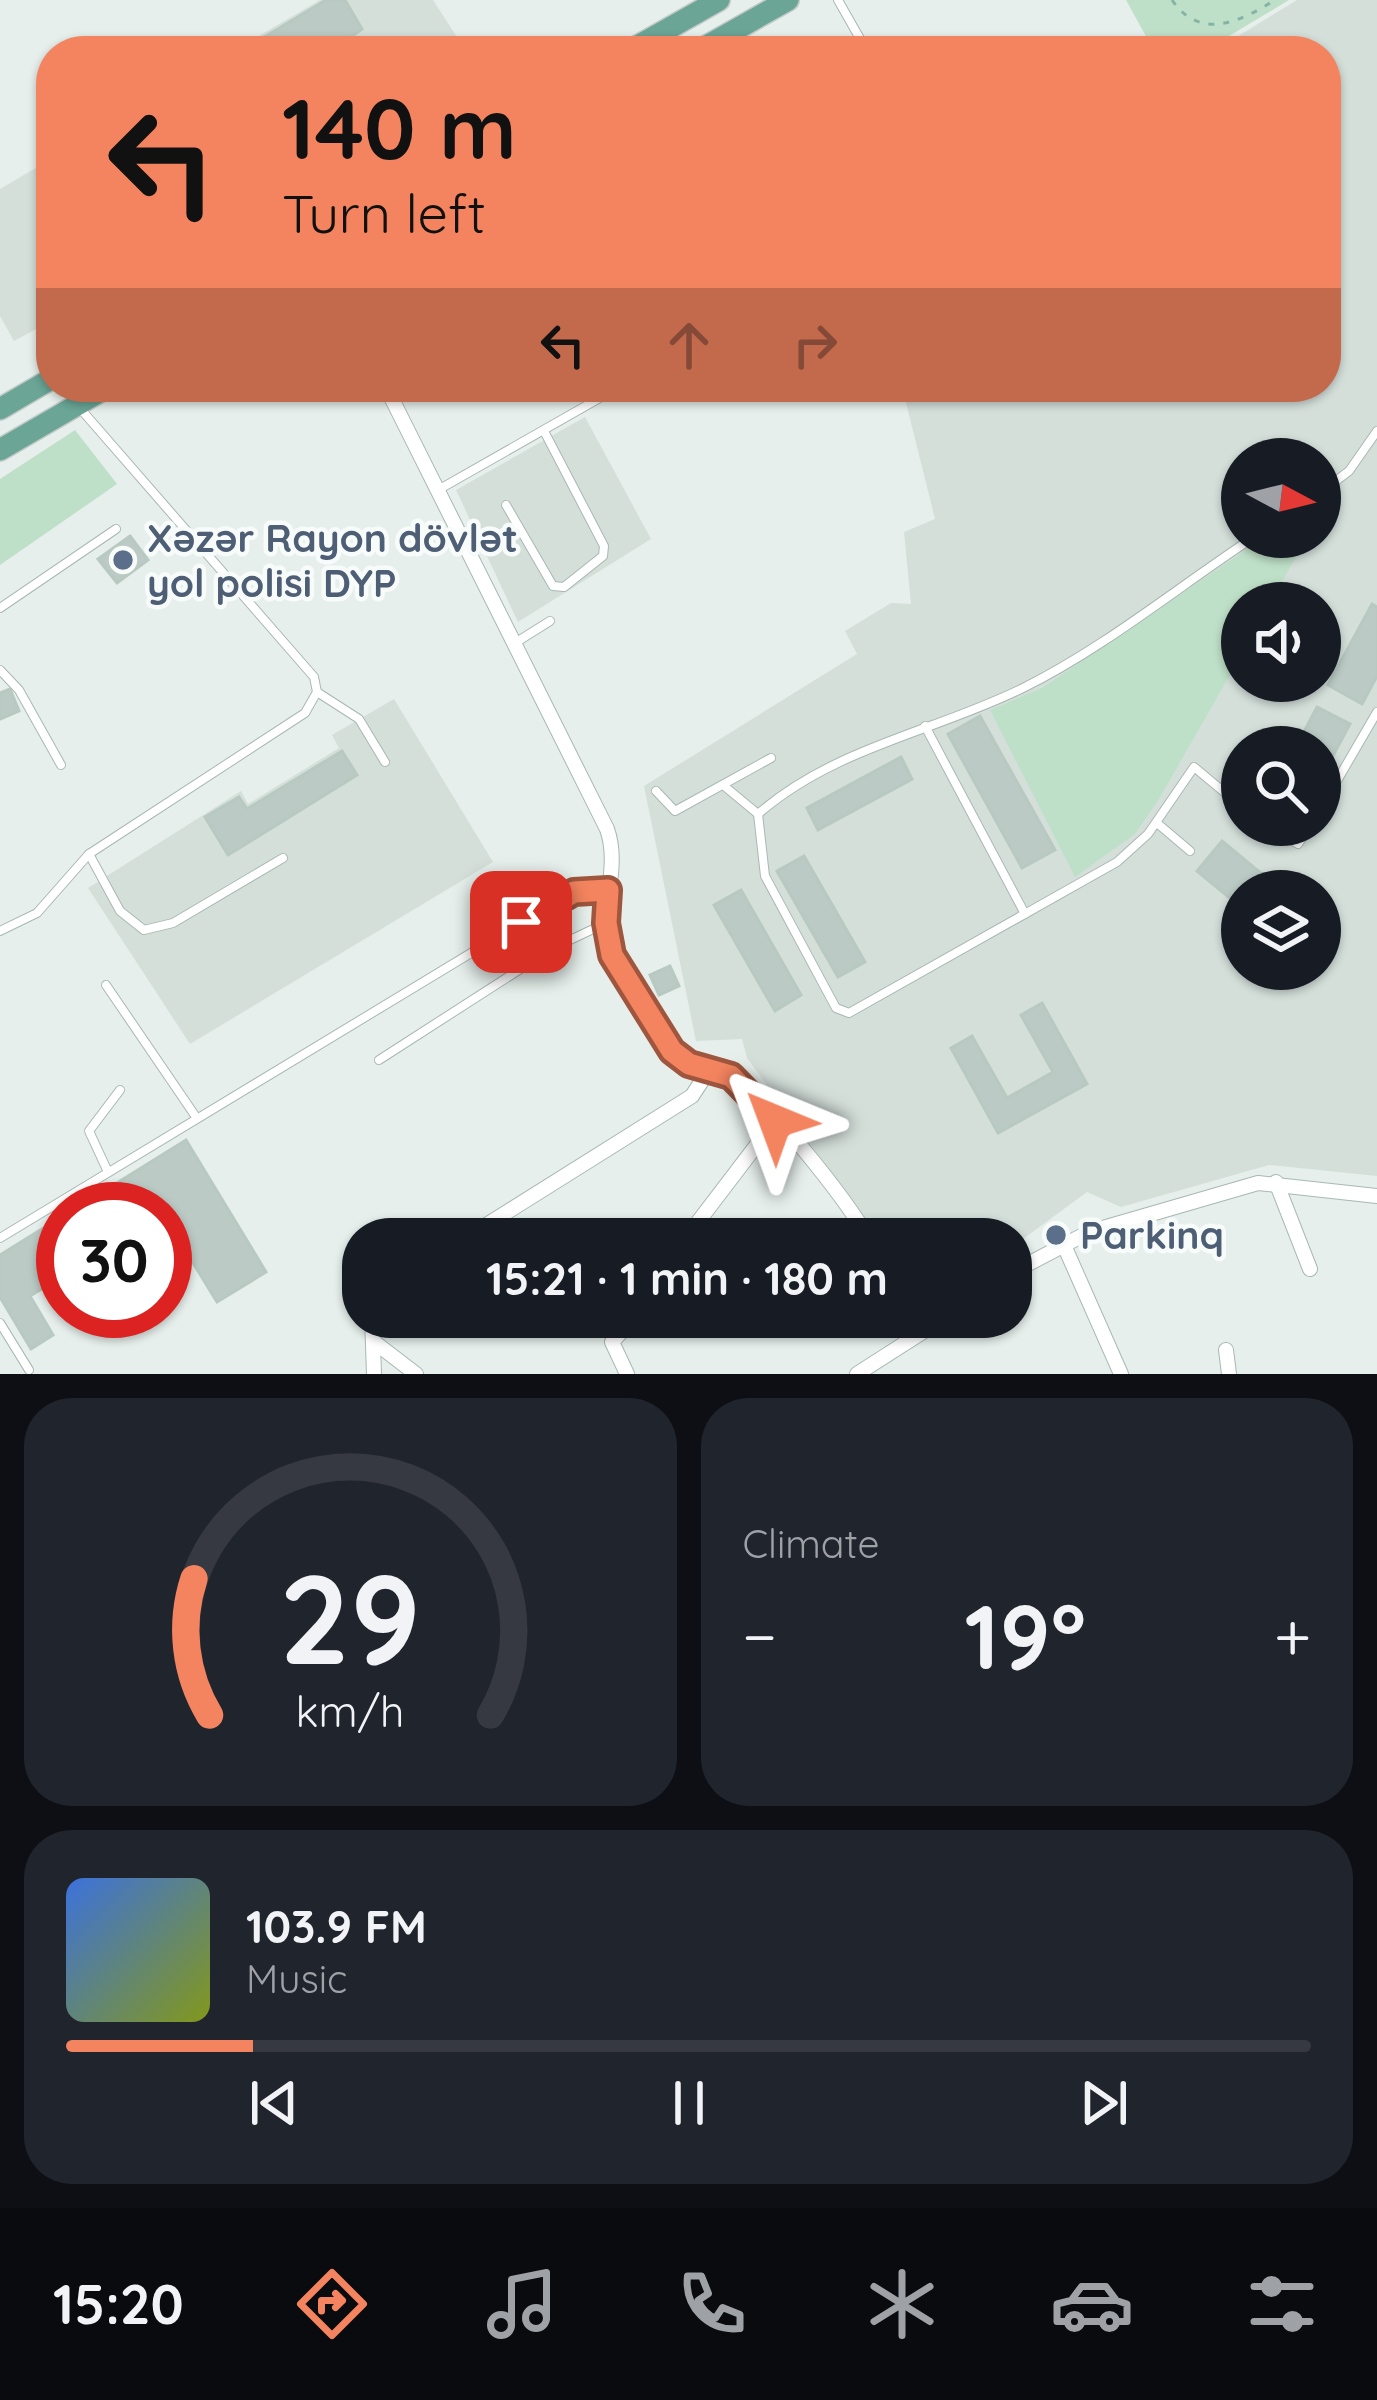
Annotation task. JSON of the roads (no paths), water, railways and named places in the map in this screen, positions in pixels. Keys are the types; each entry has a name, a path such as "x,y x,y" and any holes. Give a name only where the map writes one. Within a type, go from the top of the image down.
{"main road":[{"path":"654,36 718,0"},
{"path":"724,36 788,0"},
{"path":"0,409 36,389"},
{"path":"0,450 82,402"}],"street":[{"path":"393,402 612,843 606,923 621,971 672,1051 731,1076 828,1180 854,1218"},
{"path":"497,1218 692,1096 709,1070"},
{"path":"702,1218 775,1121"},
{"path":"1276,1182 1310,1269"},
{"path":"1032,1261 1063,1243 1132,1218 1276,1182 1347,1199 1377,1196"},
{"path":"1063,1243 1121,1374"},
{"path":"373,1338 374,1374"},
{"path":"616,1338 612,1342 627,1374"},
{"path":"857,1374 913,1338"},
{"path":"373,1341 416,1374"},
{"path":"1226,1350 1228,1374"}],"lane":[{"path":"838,0 858,36"},
{"path":"437,491 593,402"},
{"path":"0,931 37,913 88,854 305,713 317,692 314,676 77,405"},
{"path":"506,505 554,586 564,586 603,556 604,546 544,431"},
{"path":"1341,477 1377,431"},
{"path":"0,608 116,530"},
{"path":"758,814 854,754 1046,676 1223,558"},
{"path":"513,644 550,621"},
{"path":"0,670 20,690 61,765"},
{"path":"317,692 359,719 385,762"},
{"path":"1341,774 1377,712"},
{"path":"925,726 1024,914"},
{"path":"656,791 675,811 771,758"},
{"path":"723,785 758,814 764,876 842,1012 1117,862 1156,823 1194,767 1221,790"},
{"path":"1156,823 1190,851"},
{"path":"88,854 120,911 144,930 173,923 283,858"},
{"path":"0,1238 562,898 584,889 608,890"},
{"path":"379,1060 553,948 606,923"},
{"path":"106,985 196,1117"},
{"path":"108,1172 89,1131 120,1090"},
{"path":"0,1323 29,1370"}],"place":[{"name":"Xəzər Rayon dövlət yol polisi DYP","path":"123,560"},
{"name":"Parkinq","path":"1056,1235"}]}
